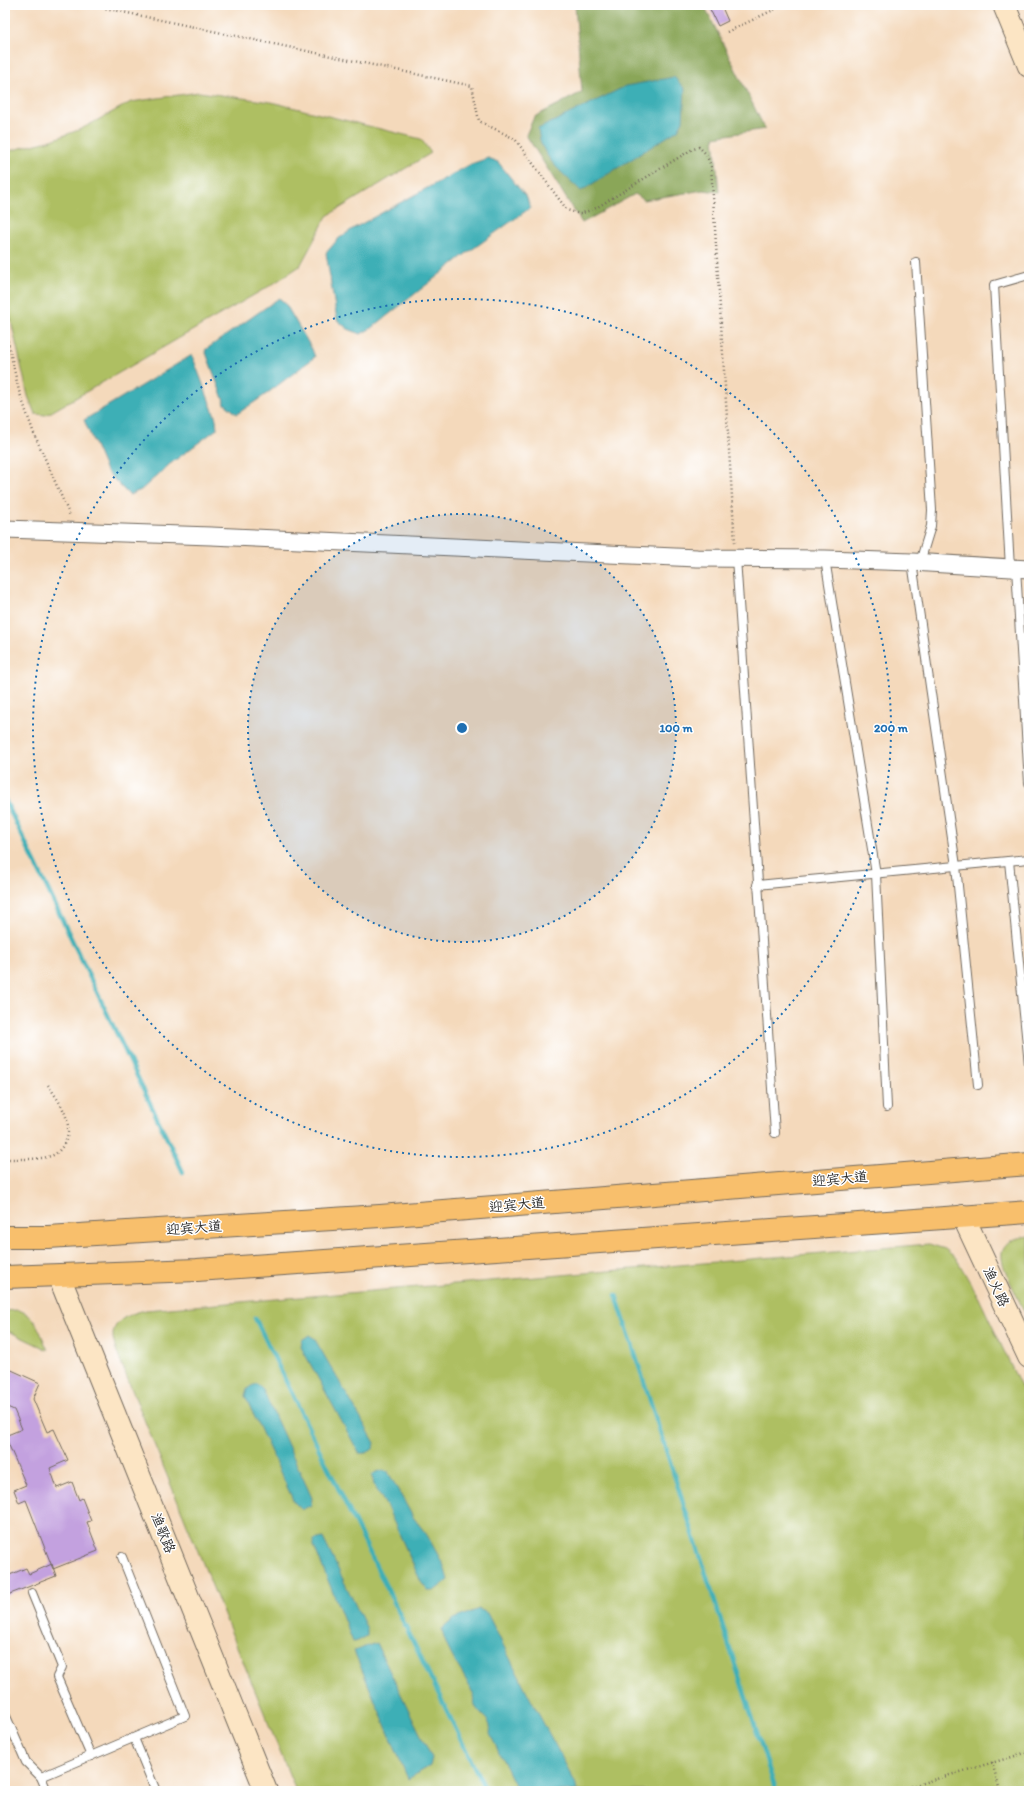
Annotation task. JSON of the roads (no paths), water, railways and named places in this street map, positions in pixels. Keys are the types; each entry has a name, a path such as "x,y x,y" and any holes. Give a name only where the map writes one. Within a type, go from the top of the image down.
{"highway":[{"name":"迎宾大道","path":"5,1238 48,1237 380,1216 1029,1164"},
{"path":"5,1277 197,1270 1029,1212"}],"street":[{"path":"1004,5 1029,66"},
{"path":"5,529 736,558 916,562 1018,568"},
{"name":"渔火路","path":"964,1216 1029,1357"},
{"name":"渔歌路","path":"59,1276 266,1791"}],"lane":[{"path":"916,262 932,510 931,526 916,562 956,866 978,1085"},
{"path":"1029,275 994,285 1018,568 1029,783"},
{"path":"736,558 774,1133"},
{"path":"825,559 876,874 887,1107"},
{"path":"757,885 1029,859"},
{"path":"1009,861 1029,1065"},
{"path":"41,1777 185,1716 122,1557"},
{"path":"32,1592 62,1668 57,1677 91,1756"},
{"path":"5,1714 26,1762 41,1777 47,1791"},
{"path":"134,1738 156,1791"}],"water":[{"path":"674,77 685,89 683,121 678,130 581,191 559,170 543,148 538,129 626,86"},
{"path":"488,158 498,162 527,198 530,208 463,256 373,327 361,334 348,329 337,320 326,253 338,239 354,228 471,164"},
{"path":"279,298 285,303 312,349 315,357 237,414 225,404 205,350"},
{"path":"192,355 216,419 217,429 170,464 141,490 129,495 106,471 84,420"},
{"path":"309,1335 314,1338 375,1443 374,1448 369,1452 359,1453 301,1347 302,1340"},
{"path":"257,1384 262,1388 312,1498 311,1505 302,1510 294,1502 245,1396 246,1391 249,1388"},
{"path":"383,1470 388,1472 413,1517 427,1535 444,1566 448,1580 434,1591 428,1591 421,1582 387,1507 374,1485 372,1475"},
{"path":"323,1538 367,1629 367,1636 358,1641 353,1642 314,1546 314,1540"},
{"path":"479,1609 487,1613 575,1782 577,1791 518,1791 490,1734 490,1725 477,1709 474,1696 447,1647 442,1629 454,1619"},
{"path":"376,1643 432,1758 430,1766 408,1779 354,1651"}],"waterway":[{"path":"5,800 183,1172"},
{"path":"616,1295 776,1791"},
{"path":"255,1318 486,1791"}]}
